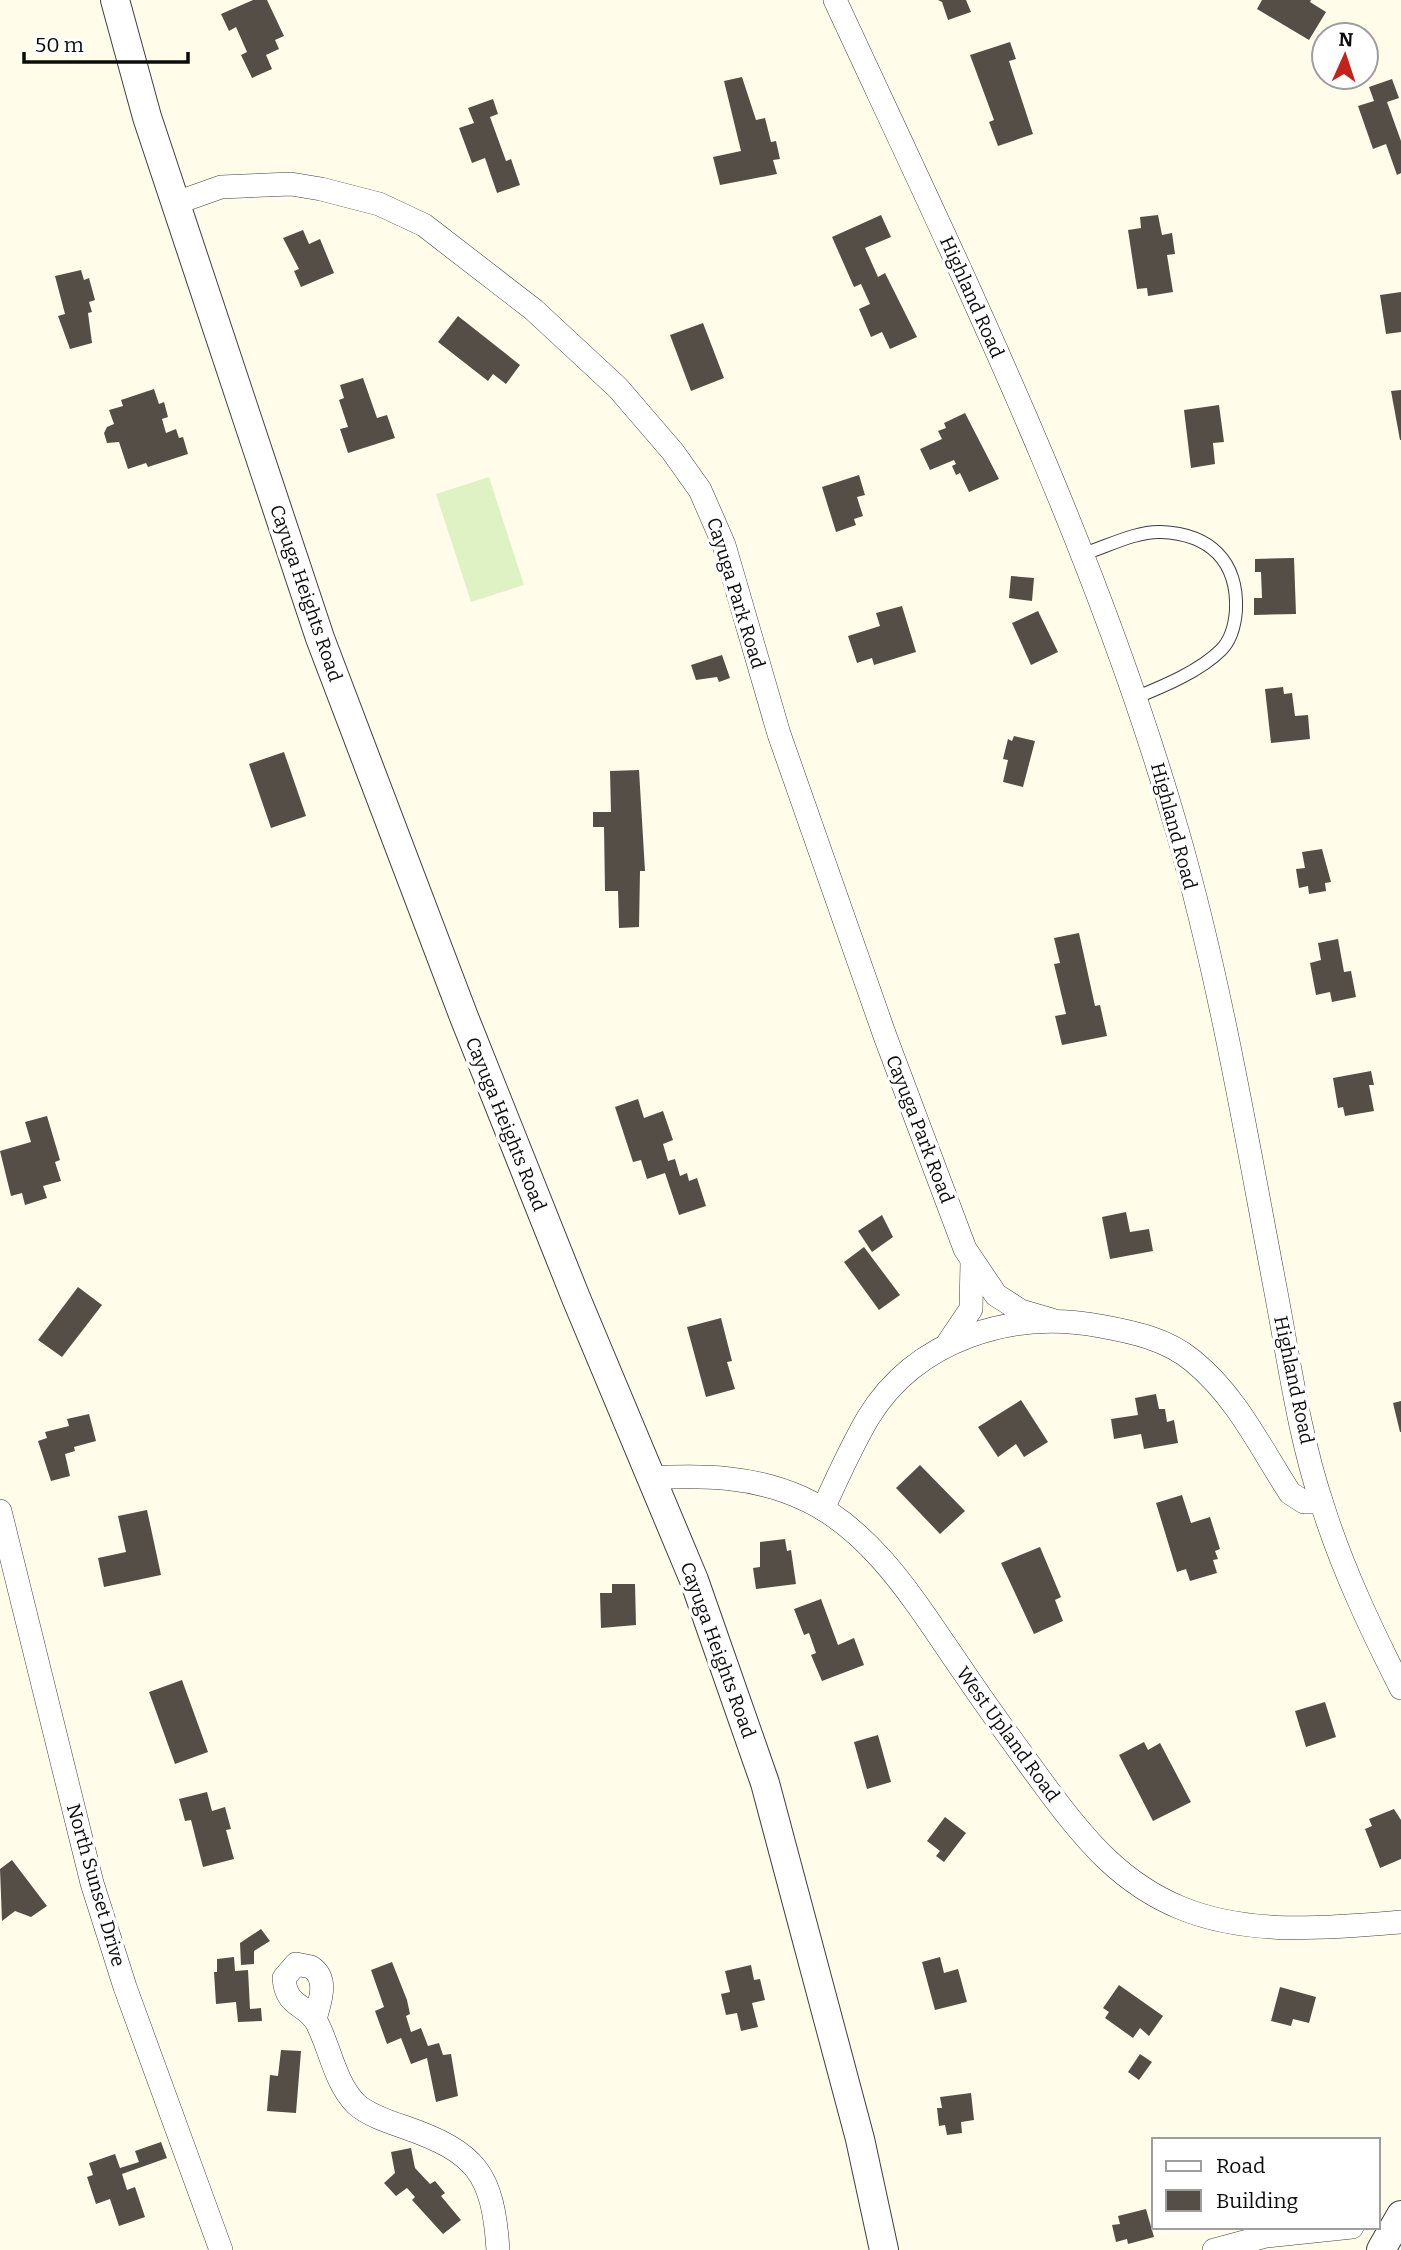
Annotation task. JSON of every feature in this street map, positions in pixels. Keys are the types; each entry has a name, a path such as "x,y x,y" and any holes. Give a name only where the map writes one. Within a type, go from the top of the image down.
{"street":[{"name":"Cayuga Heights Road","path":"115,0 147,117 329,664 464,1017 694,1580 765,1783 860,2140 884,2250"},
{"name":"Highland Road","path":"835,0 966,281 1083,554 1137,697 1180,840 1225,1030 1296,1393 1321,1502 1364,1615 1401,1688"},
{"name":"Cayuga Park Road","path":"176,204 221,187 291,184 379,204 424,225 553,328 618,388 674,452 699,489 724,545 779,734 885,1036 972,1262 996,1295 1021,1311 1052,1320"},
{"name":"Cayuga Park Road","path":"948,1343 971,1309 972,1262"},
{"path":"824,1509 869,1416 898,1381 948,1343 999,1326 1052,1320 1130,1330 1158,1340 1191,1359 1236,1404 1290,1493 1304,1502 1321,1502"},
{"name":"West Upland Road","path":"651,1478 696,1475 760,1482 824,1509 876,1554 1077,1829 1113,1868 1136,1884 1182,1908 1234,1922 1287,1927 1401,1922"},
{"name":"North Sunset Drive","path":"0,1511 92,1883 125,1987 221,2250"},
{"path":"315,2019 348,2095 358,2106 449,2145 478,2169 489,2195 498,2250"},
{"path":"1214,2250 1266,2236 1333,2229"}],"lane":[{"path":"1083,554 1159,532 1207,543 1220,554 1232,573 1237,598 1235,626 1222,649 1162,687 1137,697"}],"green space":[{"path":"489,477 524,585 471,602 436,494"}],"building":[{"path":"253,0 267,0 284,36 275,40 279,49 266,55 272,69 252,78 241,55 247,52 236,27 229,31 221,14"},
{"path":"938,0 966,0 971,12 948,20 942,2"},
{"path":"1262,0 1311,0 1310,2 1326,12 1321,21 1310,21 1309,40 1257,9"},
{"path":"1010,42 1016,59 1009,61 1033,134 998,146 989,122 994,120 970,55"},
{"path":"742,77 756,120 765,118 771,142 776,141 780,159 773,160 777,174 720,185 713,157 741,151 724,81"},
{"path":"1392,79 1399,98 1387,102 1401,141 1401,173 1397,175 1386,144 1373,149 1358,106 1374,101 1370,91 1380,91 1380,83"},
{"path":"493,99 498,114 490,117 506,161 511,159 520,185 497,193 485,158 472,163 459,128 474,123 468,108"},
{"path":"881,215 891,237 865,248 878,277 885,273 917,337 890,349 882,332 871,337 859,309 870,304 861,284 854,287 832,237"},
{"path":"1158,215 1162,235 1172,233 1175,254 1167,255 1173,292 1148,296 1147,288 1137,289 1128,230 1141,228 1140,217"},
{"path":"303,230 309,244 320,239 334,273 301,287 294,271 299,269 283,238"},
{"path":"81,270 84,280 89,278 95,300 89,302 92,312 88,313 92,343 70,349 58,316 65,314 55,276"},
{"path":"1401,292 1401,332 1386,334 1380,295"},
{"path":"458,316 520,365 506,384 493,374 488,381 438,342"},
{"path":"703,323 724,378 691,391 670,335"},
{"path":"363,378 377,418 387,415 395,438 348,453 340,429 348,427 339,400 344,398 340,385"},
{"path":"154,389 159,404 164,402 168,417 162,419 166,433 176,429 179,438 183,437 188,454 148,467 146,463 128,469 119,442 107,443 104,433 107,427 114,424 109,410 123,406 121,400"},
{"path":"1401,390 1401,440 1400,440 1391,391"},
{"path":"1219,405 1224,442 1213,443 1215,464 1191,468 1184,410"},
{"path":"965,413 999,479 969,492 960,473 956,475 952,466 956,464 954,460 930,470 920,449 942,439 938,431 946,428 944,423"},
{"path":"859,475 865,495 857,497 863,516 854,519 856,525 836,532 822,487"},
{"path":"1294,558 1296,614 1254,615 1254,598 1262,598 1261,572 1255,572 1255,559"},
{"path":"1011,576 1034,578 1032,601 1009,598"},
{"path":"902,606 916,652 874,665 872,658 857,663 848,636 880,626 876,613"},
{"path":"1038,611 1058,652 1031,665 1012,623"},
{"path":"722,655 730,678 719,682 717,677 696,680 691,665"},
{"path":"1283,687 1284,694 1292,693 1295,716 1308,715 1310,739 1271,743 1265,689"},
{"path":"1014,736 1035,741 1023,787 1003,782 1008,760 1003,759 1008,739 1012,741"},
{"path":"284,752 306,816 271,828 249,764"},
{"path":"639,770 645,871 640,871 639,927 619,928 618,891 605,891 604,827 593,827 593,812 611,812 610,771"},
{"path":"1322,849 1331,882 1325,883 1326,891 1309,894 1308,886 1299,888 1296,869 1305,868 1302,852"},
{"path":"1079,933 1095,1006 1100,1005 1107,1036 1062,1045 1055,1016 1066,1014 1054,964 1060,963 1054,938"},
{"path":"1338,939 1344,972 1351,971 1356,997 1332,1002 1330,992 1316,995 1310,963 1321,960 1318,943"},
{"path":"1371,1071 1374,1085 1369,1085 1374,1111 1345,1116 1343,1107 1338,1108 1333,1078"},
{"path":"638,1099 644,1118 663,1111 673,1140 663,1144 668,1161 675,1159 680,1176 687,1173 689,1181 697,1178 706,1206 679,1215 665,1173 647,1179 641,1160 633,1162 615,1107"},
{"path":"47,1116 60,1160 55,1162 61,1181 43,1186 47,1198 25,1205 22,1193 11,1196 0,1151 31,1142 25,1122"},
{"path":"1126,1212 1130,1232 1149,1229 1153,1251 1110,1259 1102,1217"},
{"path":"882,1215 893,1237 872,1252 858,1231"},
{"path":"864,1247 900,1295 879,1310 844,1262"},
{"path":"78,1287 102,1305 62,1357 38,1340"},
{"path":"721,1318 732,1361 727,1362 735,1389 706,1397 687,1327"},
{"path":"1156,1394 1159,1409 1165,1409 1167,1422 1174,1420 1178,1443 1144,1449 1141,1434 1114,1439 1111,1419 1138,1415 1135,1398"},
{"path":"1021,1400 1048,1442 1024,1457 1016,1444 998,1457 978,1427"},
{"path":"1401,1401 1401,1432 1400,1432 1393,1403"},
{"path":"89,1414 96,1441 74,1447 75,1451 65,1454 70,1476 51,1481 38,1441 47,1438 45,1432 69,1426 67,1419"},
{"path":"920,1465 965,1511 940,1534 896,1488"},
{"path":"1182,1495 1191,1523 1210,1517 1220,1549 1215,1551 1218,1559 1213,1560 1217,1573 1190,1581 1186,1569 1177,1572 1156,1503"},
{"path":"147,1510 161,1575 104,1587 98,1558 126,1552 118,1516"},
{"path":"785,1539 787,1551 791,1550 796,1584 756,1589 753,1568 760,1567 760,1542"},
{"path":"1040,1547 1061,1597 1055,1600 1063,1621 1034,1634 1001,1563"},
{"path":"612,1584 635,1584 636,1625 601,1628 600,1593 612,1593"},
{"path":"821,1599 838,1645 854,1638 864,1665 822,1681 811,1655 816,1653 809,1633 804,1635 794,1609"},
{"path":"182,1680 208,1752 175,1764 149,1692"},
{"path":"1325,1702 1336,1737 1306,1747 1295,1711"},
{"path":"878,1735 891,1782 867,1789 854,1742"},
{"path":"1144,1742 1148,1750 1160,1743 1191,1802 1153,1821 1119,1755"},
{"path":"207,1792 212,1811 225,1807 231,1829 226,1830 234,1859 203,1867 191,1820 185,1821 179,1799"},
{"path":"1394,1809 1401,1820 1401,1859 1380,1868 1365,1829 1372,1826 1369,1819"},
{"path":"945,1817 966,1833 944,1862 936,1856 940,1851 927,1841"},
{"path":"12,1860 47,1906 31,1917 15,1911 2,1921 0,1869"},
{"path":"261,1929 270,1941 254,1951 254,1964 241,1965 240,1943"},
{"path":"234,1957 235,1971 248,1970 250,2009 261,2008 262,2021 238,2022 236,2002 216,2004 214,1972 217,1972 217,1959"},
{"path":"940,1957 944,1973 958,1969 967,2002 935,2010 922,1962"},
{"path":"392,1962 407,2000 410,2014 406,2016 411,2032 421,2028 428,2046 439,2043 443,2055 451,2054 458,2096 436,2102 427,2058 411,2064 401,2038 387,2044 375,2011 384,2007 371,1970"},
{"path":"751,1965 754,1980 760,1979 765,2000 752,2003 758,2027 741,2031 737,2013 726,2015 721,1994 730,1992 725,1971"},
{"path":"1119,1985 1163,2016 1149,2036 1140,2028 1133,2038 1105,2018 1109,2012 1103,2008"},
{"path":"1280,1987 1316,1997 1309,2023 1293,2019 1291,2026 1271,2021"},
{"path":"281,2050 301,2051 296,2113 267,2111 270,2075 278,2076"},
{"path":"1140,2054 1152,2062 1139,2080 1128,2072"},
{"path":"971,2093 974,2120 961,2122 962,2133 947,2135 945,2125 939,2126 937,2108 942,2108 940,2097"},
{"path":"161,2142 167,2158 122,2174 127,2190 135,2187 145,2217 119,2226 110,2199 96,2204 87,2177 93,2175 89,2163 115,2154 120,2168 139,2162 135,2151"},
{"path":"411,2148 415,2168 430,2184 435,2181 445,2193 441,2196 461,2220 443,2234 412,2200 415,2197 407,2188 396,2196 384,2183 395,2173 391,2152"},
{"path":"1146,2209 1154,2237 1128,2244 1127,2239 1116,2242 1112,2225 1120,2224 1118,2216"}]}
